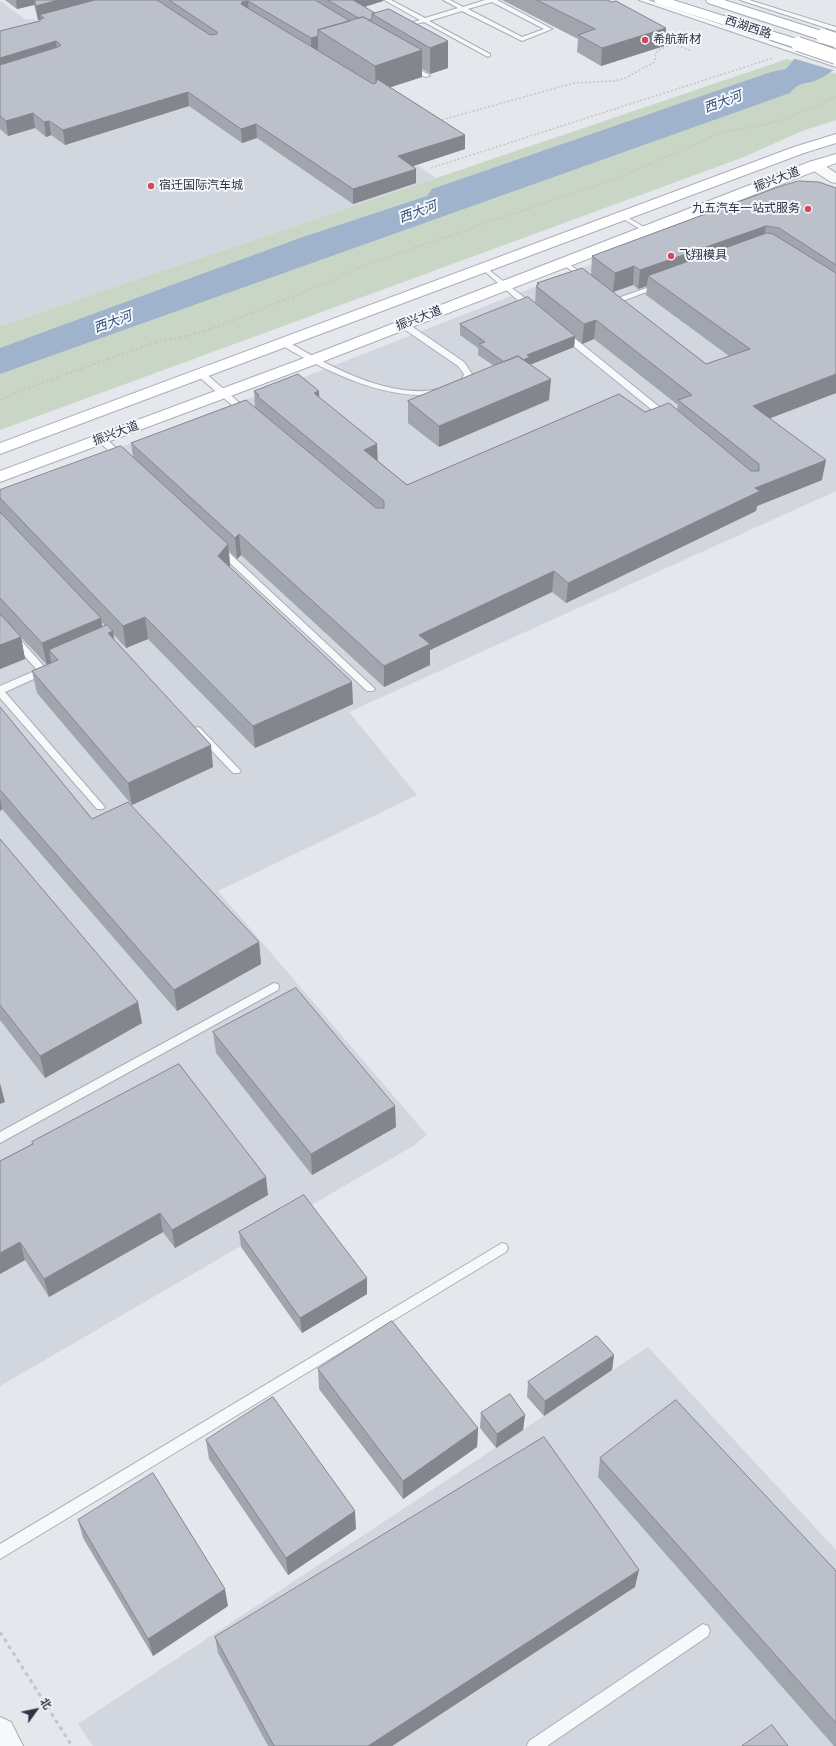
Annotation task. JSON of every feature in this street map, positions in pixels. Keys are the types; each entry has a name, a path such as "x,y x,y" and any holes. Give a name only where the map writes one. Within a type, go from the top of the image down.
{"main road":[{"name":"西湖西路","path":"660,0 794,49 836,57"},
{"name":"西湖西路","path":"712,0 836,40"},
{"name":"振兴大道","path":"0,449 622,216 836,138"},
{"name":"振兴大道","path":"0,476 224,394 814,165 836,158"}],"street":[{"path":"814,165 836,179"},
{"path":"0,1733 7,1746"}],"lane":[{"path":"387,0 488,55"},
{"path":"395,30 426,20 463,9 492,0 549,29 522,39 463,9 446,0"},
{"path":"642,0 794,49 836,65"},
{"path":"742,0 836,29"},
{"path":"402,61 427,76"},
{"path":"622,216 647,231"},
{"path":"564,263 591,282"},
{"path":"484,268 536,311"},
{"path":"604,291 620,303 668,282"},
{"path":"284,343 313,360 361,381 404,391 418,393 441,391 464,383 468,374 461,364 404,325"},
{"path":"561,331 672,422"},
{"path":"201,374 252,418"},
{"path":"101,439 129,465"},
{"path":"215,545 370,689"},
{"path":"0,622 46,670 0,691 100,807"},
{"path":"193,726 236,771"},
{"path":"0,1138 274,987"},
{"path":"0,1552 502,1248"},
{"path":"534,1746 703,1631"}],"path":[{"path":"434,122 574,83 625,78 653,63 656,58 655,54 658,50 673,44 692,51"},
{"path":"431,168 794,49"},
{"path":"0,400 32,386 156,342 191,335 219,326 329,282 366,264 616,179 726,132 760,126 793,116 836,97"},
{"path":"0,1632 72,1746"}],"shaded area":[{"name":"宿迁国际汽车城","path":"0,1 25,19 68,22 347,117 436,178 0,326"},
{"path":"805,181 836,200 836,491 349,712 417,795 218,891 427,1135 413,1146 0,1386 0,493 289,383"},
{"path":"648,1347 836,1550 836,1746 93,1746 78,1724"}],"green space":[{"path":"787,59 836,74 836,120 802,131 744,157 0,430 0,326"}],"water":[{"name":"西大河","path":"795,58 836,69 814,81 801,84 790,93 0,374 0,348 300,238 427,196 432,189 771,72 786,69"}],"pier":[{"path":"836,40 836,71 792,58 794,56"}],"building":[{"path":"35,0 58,0 36,6"},
{"path":"95,0 157,0 210,35 217,34 217,32 169,0 315,0 350,21 318,30 318,36 311,38 248,1 242,2 241,4 373,84 376,83 377,79 465,135 398,156 416,169 353,189 256,124 241,129 188,92 63,130 49,121 44,122 33,113 6,121 0,116 0,65 61,45 56,41 0,58 0,31 40,21 40,19 44,18 40,15"},
{"path":"328,0 353,0 375,13 372,14 372,19 369,20 363,17 359,18"},
{"path":"537,0 616,1 666,28 602,48 578,35 595,29"},
{"path":"389,9 448,41 430,48 372,14"},
{"path":"363,17 422,50 375,66 318,30"},
{"path":"799,181 819,182 836,188 836,265 779,228 766,226 640,270 634,266 615,273 592,256 781,186"},
{"path":"767,233 773,234 836,273 836,374 753,406 826,460 755,488 760,491 568,583 554,571 419,635 430,644 384,666 239,534 235,538 131,443 246,400 376,508 384,508 384,501 257,396 259,395 254,391 298,374 319,391 314,393 377,444 364,450 407,485 619,394 645,412 669,403 751,471 759,471 759,464 678,400 692,395 596,320 584,324 536,286 539,284 537,283 582,268 706,364 750,349 648,276"},
{"path":"528,297 575,336 527,355 530,357 523,360 518,356 504,362 479,344 485,342 460,324"},
{"path":"518,356 551,379 439,426 408,401"},
{"path":"121,446 228,544 218,556 352,682 253,726 145,617 123,626 0,498 0,490"},
{"path":"0,512 101,618 42,643 0,598"},
{"path":"0,614 21,637 0,645"},
{"path":"107,625 113,631 108,633 211,745 128,783 32,671 58,660 49,650"},
{"path":"0,707 92,819 128,802 259,942 174,990 0,790"},
{"path":"0,839 138,1002 40,1056 0,1005"},
{"path":"296,988 395,1106 311,1154 213,1032"},
{"path":"179,1064 266,1177 172,1230 160,1213 44,1279 20,1242 0,1253 0,1161 33,1144 32,1142"},
{"path":"304,1195 367,1278 300,1318 239,1232"},
{"path":"392,1321 478,1428 403,1481 318,1369"},
{"path":"597,1336 614,1355 545,1401 528,1382"},
{"path":"510,1394 525,1415 497,1434 481,1413"},
{"path":"273,1397 355,1511 286,1558 206,1440"},
{"path":"676,1400 836,1571 836,1723 600,1458"},
{"path":"544,1437 639,1570 368,1746 274,1746 215,1637"},
{"path":"153,1473 225,1589 148,1639 78,1520"},
{"path":"772,1725 788,1746 742,1746"}],"place":[{"name":"希航新材","path":"645,40"},
{"name":"宿迁国际汽车城","path":"151,186"},
{"name":"九五汽车一站式服务","path":"808,209"},
{"name":"飞翔模具","path":"671,256"}]}
